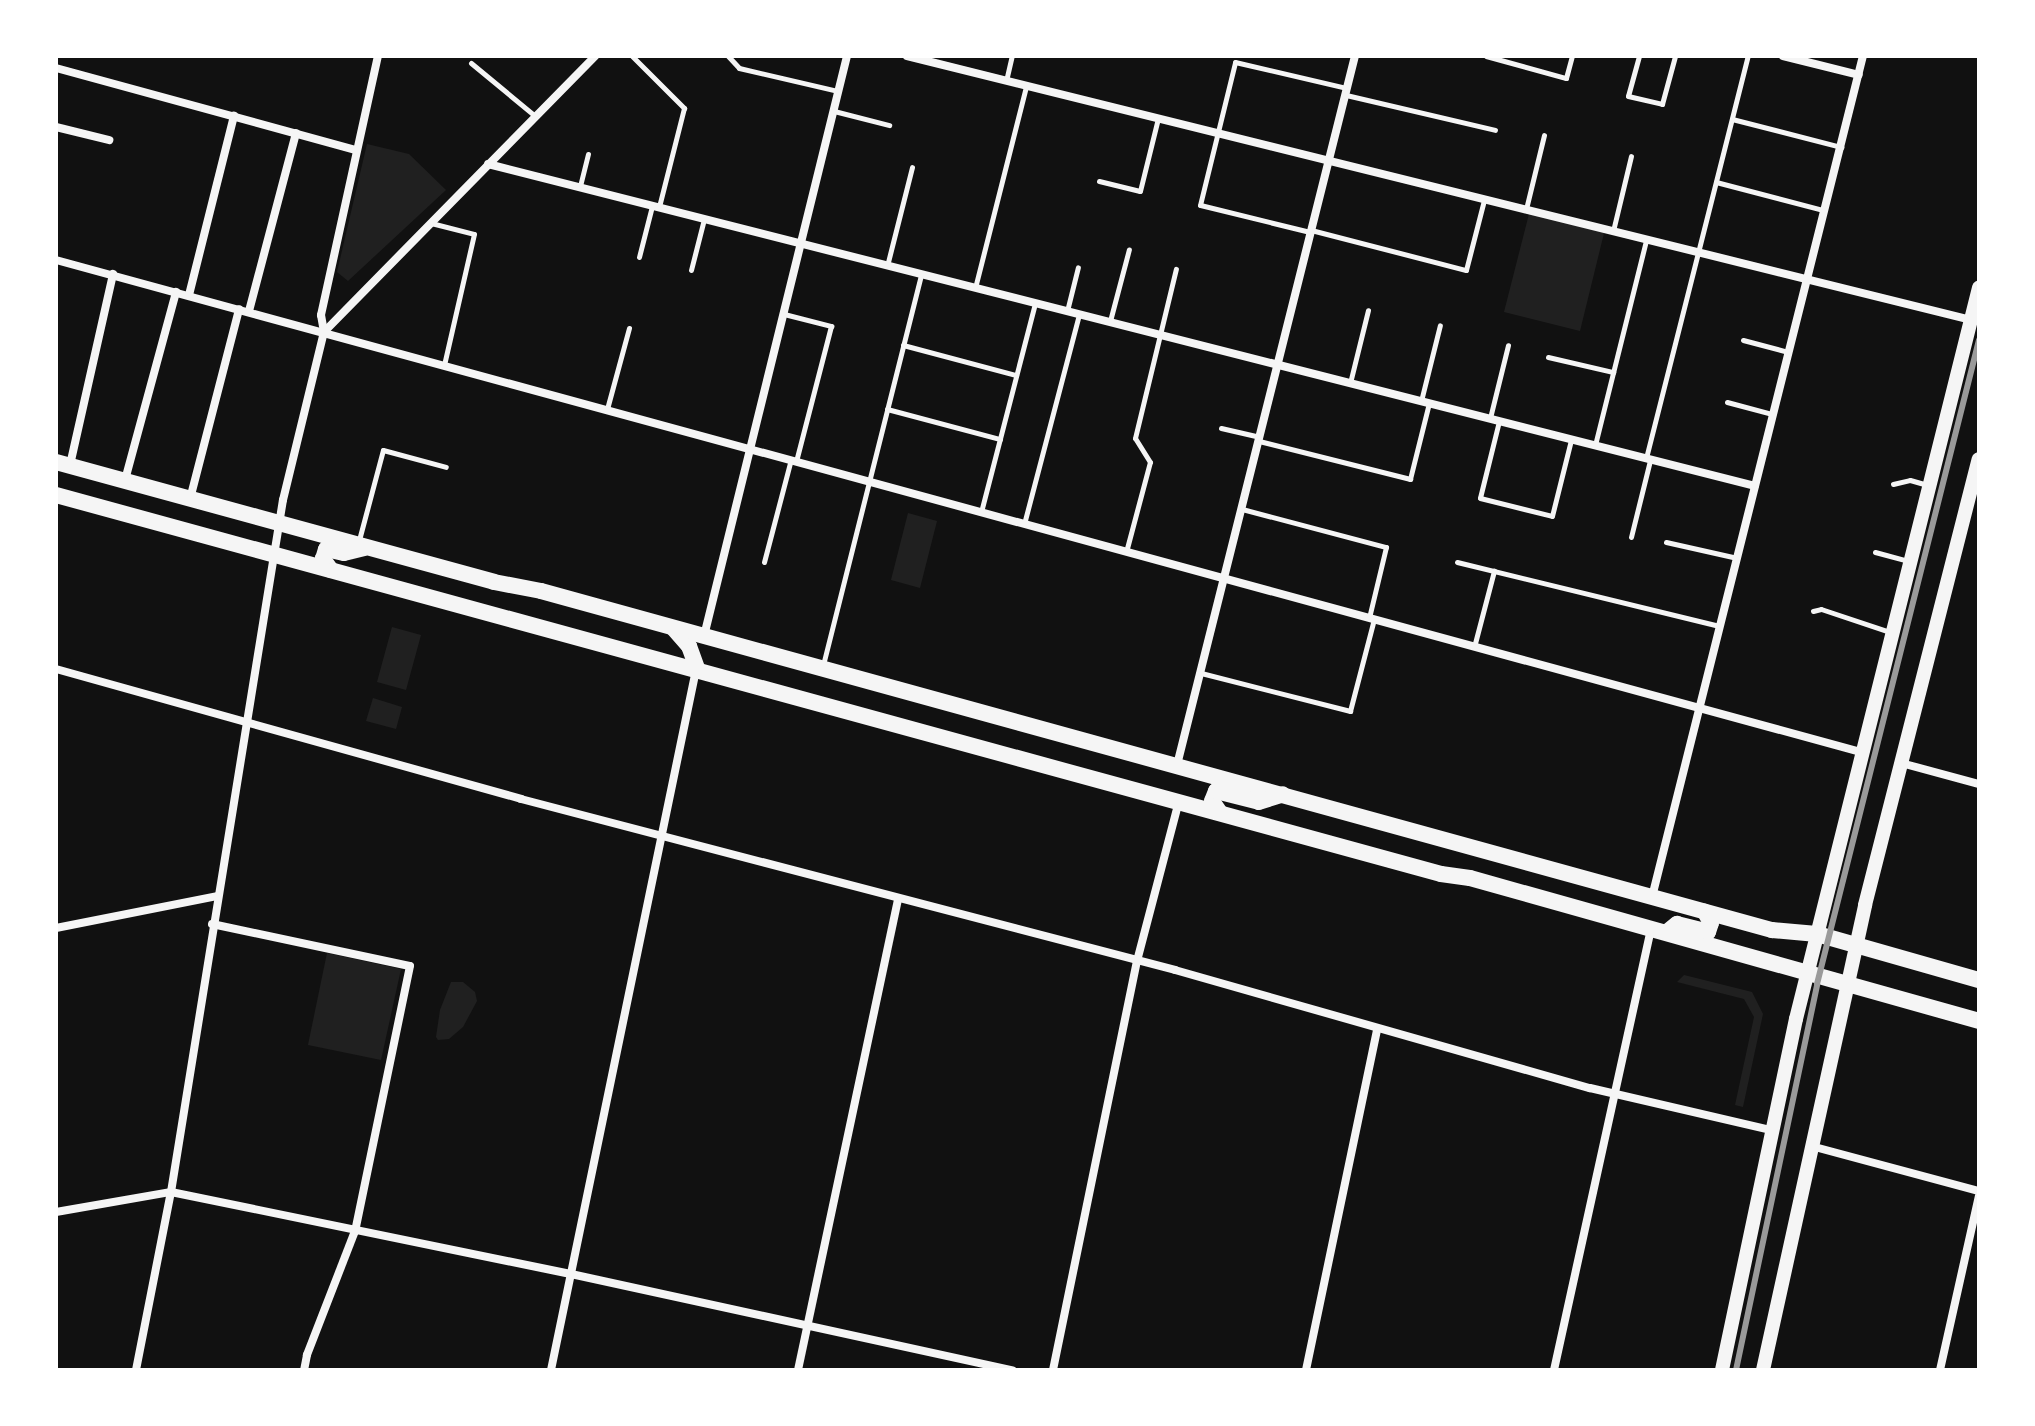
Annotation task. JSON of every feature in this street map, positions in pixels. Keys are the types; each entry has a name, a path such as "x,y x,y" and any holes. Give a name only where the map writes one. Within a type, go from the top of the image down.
{"main road":[{"path":"1722,1370 1807,973 1979,288"},
{"path":"1763,1370 1856,945 1979,459"},
{"path":"63,464 494,582 541,591 821,671 1177,765 1705,912 1772,930 1817,934 1979,980"},
{"path":"56,495 1658,930 1979,1021"},
{"path":"331,570 323,559 326,549 344,553 362,546"},
{"path":"674,629 689,646 697,668"},
{"path":"1219,811 1212,801 1216,791 1259,802 1283,794"},
{"path":"1658,930 1677,924 1708,932 1711,923 1705,912"}],"street":[{"path":"136,1370 171,1192 283,500 324,332 321,315 378,56"},
{"path":"324,332 595,56"},
{"path":"704,637 847,56"},
{"path":"907,56 938,60 1006,81 1971,320"},
{"path":"1177,765 1355,56"},
{"path":"1783,56 1859,75"},
{"path":"1652,897 1863,56"},
{"path":"56,68 356,150"},
{"path":"189,295 234,116"},
{"path":"56,127 109,140"},
{"path":"249,311 296,133"},
{"path":"488,164 1755,486"},
{"path":"56,260 868,480 1224,581 1861,752"},
{"path":"63,464 113,274"},
{"path":"124,481 176,292"},
{"path":"189,499 239,309"},
{"path":"551,1370 660,834 697,668"},
{"path":"56,669 246,724 1323,1011 1377,1029 1616,1093 1771,1130"},
{"path":"1900,763 1979,784"},
{"path":"1053,1370 1137,961 1179,800"},
{"path":"56,928 217,896"},
{"path":"798,1370 898,898"},
{"path":"212,924 410,966 355,1231 304,1370"},
{"path":"1554,1370 1616,1093 1658,930"},
{"path":"1306,1370 1377,1029"},
{"path":"1810,1146 1979,1193 1940,1370"},
{"path":"56,1212 171,1192 571,1274 1013,1370"}],"lane":[{"path":"632,56 684,108 639,257"},
{"path":"728,56 739,68 838,91"},
{"path":"1006,81 1012,56"},
{"path":"1486,56 1566,78 1572,56"},
{"path":"1639,56 1628,96 1662,104 1675,56"},
{"path":"1631,537 1748,56"},
{"path":"1485,199 1466,270 1200,205 1235,62 1495,130"},
{"path":"471,63 535,117"},
{"path":"975,288 1026,86"},
{"path":"833,111 889,125"},
{"path":"1099,181 1140,191 1158,118"},
{"path":"1732,119 1841,147"},
{"path":"1526,209 1544,135"},
{"path":"580,187 588,154"},
{"path":"1613,231 1631,156"},
{"path":"887,266 912,167"},
{"path":"1716,182 1824,210"},
{"path":"691,270 704,219"},
{"path":"431,222 474,234 444,365"},
{"path":"1595,445 1646,239"},
{"path":"1110,322 1129,249"},
{"path":"1067,311 1078,267"},
{"path":"1126,553 1150,462 1135,438 1176,269"},
{"path":"821,671 922,274"},
{"path":"981,512 1035,303"},
{"path":"1350,383 1368,310"},
{"path":"764,562 831,326 783,314"},
{"path":"1024,524 1079,314"},
{"path":"1221,428 1410,479 1440,325"},
{"path":"607,409 629,328"},
{"path":"1743,340 1789,352"},
{"path":"903,345 1016,375"},
{"path":"1508,345 1480,498 1552,516 1571,439"},
{"path":"1548,357 1613,372"},
{"path":"1727,402 1773,414"},
{"path":"887,409 1000,439"},
{"path":"362,546 383,450 446,467"},
{"path":"1893,484 1910,480 1929,485"},
{"path":"1201,673 1350,711 1386,547 1242,509"},
{"path":"1666,542 1737,558"},
{"path":"1875,552 1910,562"},
{"path":"1457,562 1720,626"},
{"path":"1474,647 1494,571"},
{"path":"1813,611 1821,609 1891,633"}],"shaded area":[{"path":"367,144 409,154 446,190 348,281 337,272"},
{"path":"1530,210 1605,229 1580,331 1504,312"},
{"path":"908,513 937,521 920,588 891,580"},
{"path":"392,627 421,635 406,690 377,682"},
{"path":"373,698 402,707 396,729 366,721"},
{"path":"327,953 401,969 381,1060 308,1045"},
{"path":"1684,975 1752,992 1763,1014 1743,1107 1735,1105 1754,1017 1744,999 1677,982"},
{"path":"451,982 463,982 475,992 477,1001 463,1027 449,1039 438,1040 440,1010"}],"railway":[{"path":"1736,1370 1817,984 1979,340"}]}
